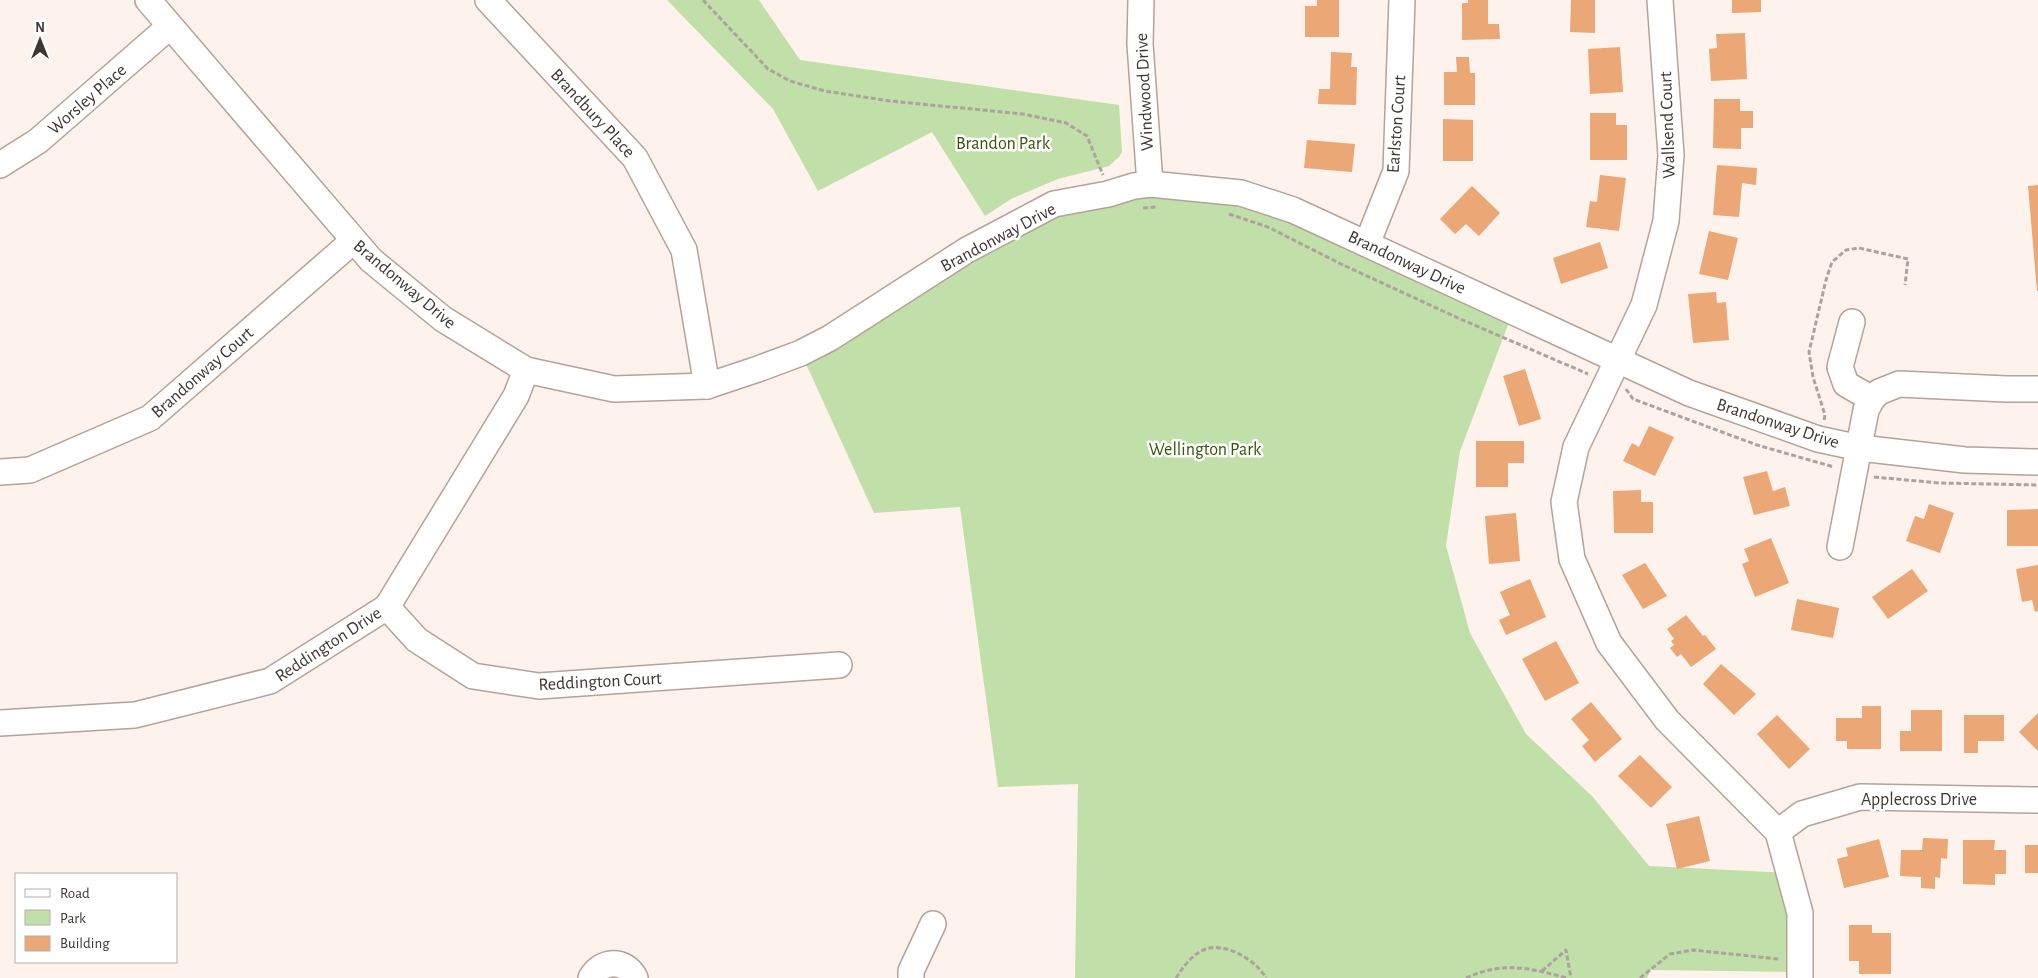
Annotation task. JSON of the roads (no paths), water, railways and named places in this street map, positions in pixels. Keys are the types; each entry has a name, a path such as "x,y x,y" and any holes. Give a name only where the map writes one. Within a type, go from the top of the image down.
{"street":[{"name":"Brandonway Drive","path":"148,0 169,27 371,260 443,319 526,370 614,389 707,386 801,353 830,338 967,250 1054,204 1150,184 1240,193 1293,210 1367,244 1613,371 1689,393 1818,439 1857,460 2038,462"},
{"name":"Brandbury Place","path":"488,0 635,158 684,250 707,386"},
{"name":"Windwood Drive","path":"1141,0 1140,44 1150,184"},
{"name":"Earlston Court","path":"1367,244 1396,171 1402,0"},
{"name":"Wallsend Court","path":"1660,0 1671,155 1666,220 1644,305 1576,447 1564,502 1572,559 1608,643 1667,720 1778,832"},
{"name":"Worsley Place","path":"0,165 38,141 169,27"},
{"name":"Brandonway Court","path":"0,472 30,470 150,418 353,241"},
{"path":"1852,322 1840,367 1846,384 1872,400"},
{"name":"Reddington Drive","path":"0,723 135,715 270,681 387,607 516,396 526,370"},
{"path":"1840,546 1866,410 1879,392 1899,384 2038,389"},
{"name":"Reddington Court","path":"387,607 417,640 473,676 539,686 839,665"},
{"name":"Applecross Drive","path":"1778,832 1802,814 1860,797 2038,800"},
{"path":"1778,832 1800,913 1800,978"},
{"path":"911,978 911,971 933,924"},
{"path":"591,978 600,967 616,963 630,970 635,978"}],"park label":[{"name":"Brandon Park","path":"1003,143"},
{"name":"Wellington Park","path":"1205,449"}]}
